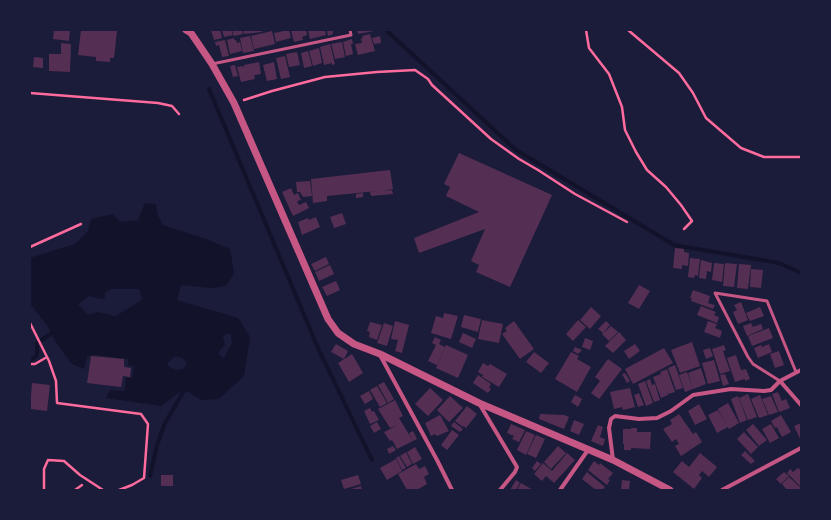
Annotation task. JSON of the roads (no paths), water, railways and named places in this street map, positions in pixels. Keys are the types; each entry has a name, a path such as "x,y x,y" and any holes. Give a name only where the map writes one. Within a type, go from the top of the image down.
{"street":[{"path":"189,31 212,64 234,103 328,319 338,333 354,344 380,354 479,403 613,460 670,490"},
{"path":"380,354 438,460 452,490"},
{"path":"613,460 608,428 610,419 615,416 639,419 657,418 671,411 693,395 731,389 771,390 780,381 801,370"},
{"path":"780,381 801,405"},
{"path":"479,403 517,467 515,472 500,490"},
{"path":"722,490 801,448"},
{"path":"560,490 588,450"}],"lane":[{"path":"212,64 351,35 350,30"},
{"path":"780,381 753,364 715,293 767,301 796,372"}],"waterway":[{"path":"386,30 516,150 674,245 779,263 801,273"},
{"path":"209,89 318,348 372,460"},
{"path":"30,361 37,355 37,343 52,333"},
{"path":"150,476 157,445 165,423 185,389"}]}
